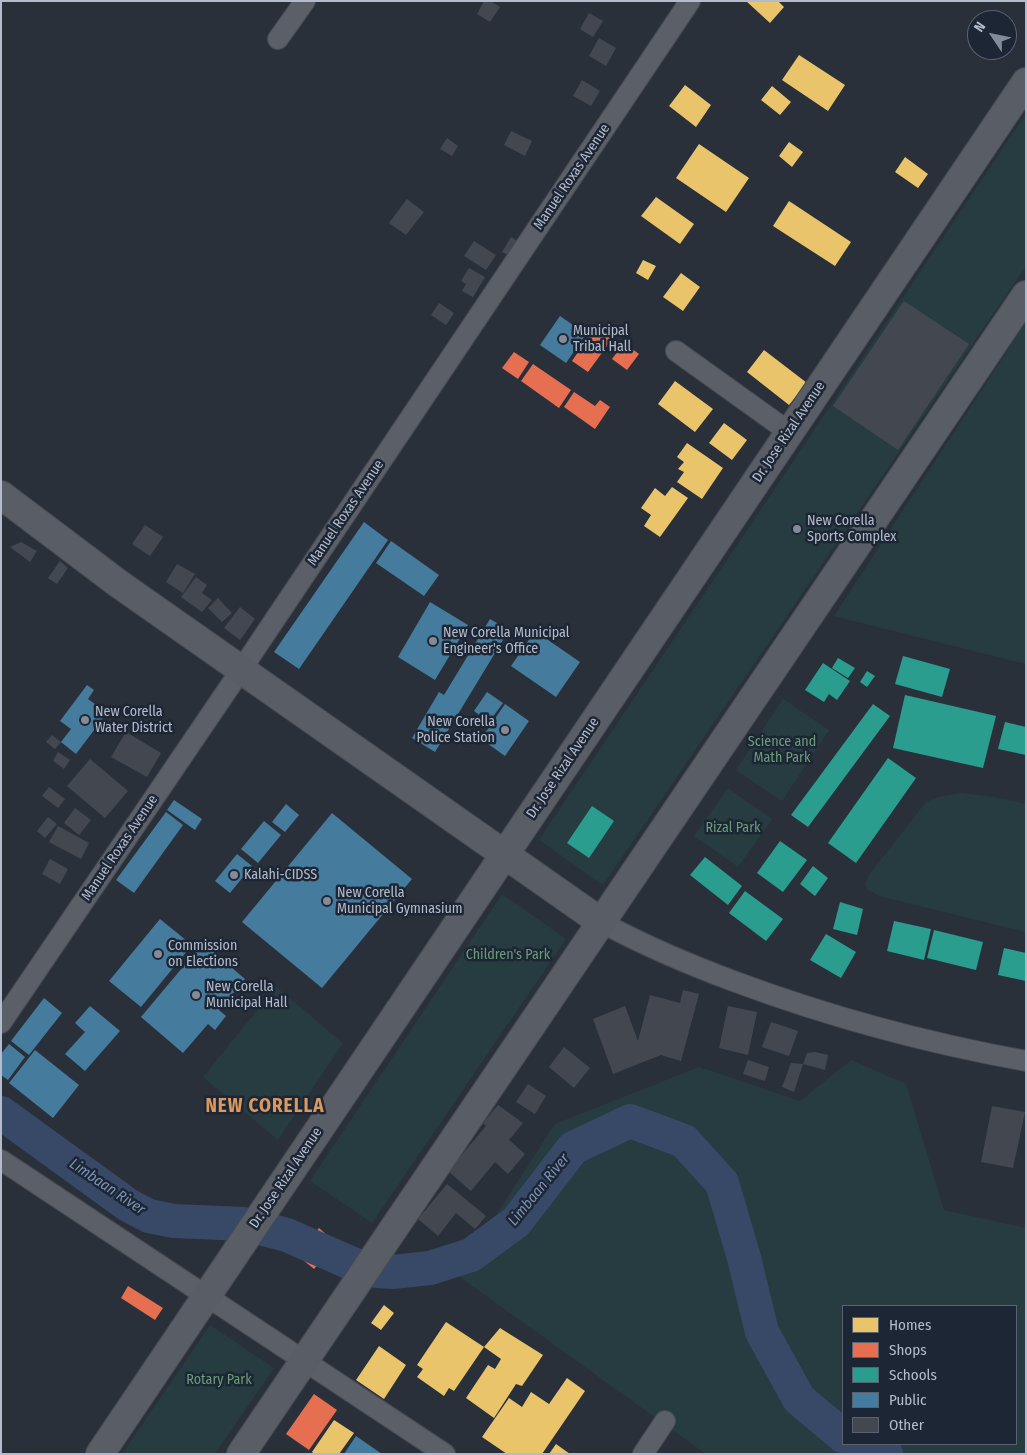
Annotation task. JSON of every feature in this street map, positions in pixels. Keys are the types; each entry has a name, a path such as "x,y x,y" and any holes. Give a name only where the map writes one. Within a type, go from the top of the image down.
{"main road":[{"name":"Dr. Jose Rizal Avenue","path":"100,1454 1026,82"},
{"path":"241,1454 1026,295"},
{"path":"1,495 119,584 601,922"}],"street":[{"path":"278,39 305,1"},
{"name":"Manuel Roxas Avenue","path":"1,1023 241,670 690,1"},
{"path":"676,351 789,432"},
{"path":"601,922 636,942 673,958 770,995 824,1013 892,1032 1026,1061"},
{"path":"1,1160 445,1454"},
{"path":"643,1454 665,1421"}],"green space":[{"name":"New Corella Sports Complex","path":"1026,114 1026,266 603,885 539,840"},
{"path":"1026,322 1026,664 834,616"},
{"name":"Science and Math Park","path":"783,699 829,730 782,801 736,770"},
{"name":"Rizal Park","path":"728,788 772,819 738,867 694,836"},
{"path":"961,793 995,797 1026,804 1026,932 879,896 868,890 865,884 869,875 926,802 938,797"},
{"name":"Children's Park","path":"502,894 566,939 372,1223 310,1181"},
{"path":"276,987 343,1043 278,1140 203,1077"},
{"path":"851,1060 906,1084 944,1210 1026,1228 1026,1454 706,1454 457,1275 555,1124 699,1067 800,1101"},
{"name":"Rotary Park","path":"210,1325 274,1368 215,1454 122,1454"}],"building: Homes":[{"path":"746,1 778,1 784,7 770,23"},
{"path":"799,55 845,85 828,111 782,80"},
{"path":"685,85 711,105 696,127 669,106"},
{"path":"772,86 791,102 780,115 761,100"},
{"path":"789,142 803,152 792,167 779,156"},
{"path":"699,144 749,178 726,212 676,178"},
{"path":"905,157 928,174 918,188 895,172"},
{"path":"656,197 694,224 680,244 641,216"},
{"path":"789,201 851,242 835,266 773,226"},
{"path":"643,260 656,266 648,280 636,273"},
{"path":"681,273 700,287 683,311 663,297"},
{"path":"764,350 807,383 789,405 747,372"},
{"path":"675,381 713,409 695,432 658,404"},
{"path":"724,423 747,440 732,460 709,443"},
{"path":"687,443 723,468 702,499 677,482 684,472 678,469 684,462 677,457"},
{"path":"672,487 688,498 660,537 644,526 651,515 641,508 655,488 665,496"},
{"path":"384,1305 394,1313 381,1330 371,1323"},
{"path":"446,1322 484,1347 454,1391 449,1388 444,1396 417,1377 423,1369 417,1365"},
{"path":"500,1328 543,1355 522,1386 516,1384 494,1418 466,1398 488,1365 495,1369 501,1359 484,1347"},
{"path":"379,1346 406,1365 384,1399 356,1380"},
{"path":"567,1378 585,1391 542,1454 507,1454 482,1437 509,1398 522,1407 531,1392 549,1404"},
{"path":"334,1420 354,1433 339,1454 314,1454 312,1452"},
{"path":"556,1444 570,1454 549,1454"}],"building: Shops":[{"path":"595,327 612,339 588,372 572,361"},
{"path":"624,343 639,354 627,370 612,359"},
{"path":"514,352 529,362 518,379 502,368"},
{"path":"533,364 571,390 559,408 521,381"},
{"path":"574,392 595,406 600,400 610,407 595,429 564,407"},
{"path":"319,1228 336,1243 314,1269 297,1255"},
{"path":"128,1286 163,1308 155,1320 121,1298"},
{"path":"314,1394 337,1410 309,1450 286,1434"}],"building: Schools":[{"path":"903,656 950,669 942,697 895,684"},
{"path":"838,658 855,668 848,678 832,668"},
{"path":"823,663 850,681 837,700 829,694 824,702 805,690"},
{"path":"867,671 875,676 867,687 860,682"},
{"path":"905,695 996,716 983,768 893,748"},
{"path":"873,704 890,716 808,827 791,815"},
{"path":"1005,722 1026,727 1026,755 998,749"},
{"path":"888,758 916,778 856,863 828,843"},
{"path":"592,806 614,821 589,858 567,843"},
{"path":"780,841 807,860 783,892 757,873"},
{"path":"705,857 742,886 728,905 690,875"},
{"path":"813,866 828,878 815,896 800,884"},
{"path":"745,891 783,919 766,941 729,913"},
{"path":"840,902 863,909 857,935 833,929"},
{"path":"894,921 931,929 924,960 887,951"},
{"path":"934,930 983,942 976,970 927,958"},
{"path":"826,934 856,952 841,978 810,960"},
{"path":"1004,948 1026,953 1026,981 998,975"}],"building: Public":[{"name":"Municipal Tribal Hall","path":"560,316 586,334 566,363 540,345"},
{"path":"364,522 388,540 299,669 274,652"},
{"path":"391,541 439,575 424,596 376,563"},
{"name":"New Corella Municipal Engineer's Office","path":"430,602 468,625 435,680 398,657"},
{"path":"490,619 509,630 435,752 412,738 439,692 444,695"},
{"path":"535,631 580,662 556,697 511,666"},
{"path":"87,685 94,690 88,699 107,713 76,754 61,742 71,729 60,721"},
{"path":"487,692 503,703 489,722 474,711"},
{"name":"New Corella Police Station","path":"505,704 529,721 505,756 481,739"},
{"path":"174,800 202,819 195,830 167,810"},
{"path":"286,804 299,815 285,832 272,822"},
{"path":"166,812 183,825 134,893 116,880"},
{"name":"New Corella Municipal Gymnasium","path":"332,813 412,879 322,988 242,922"},
{"path":"264,821 281,835 258,863 241,849"},
{"path":"237,854 252,866 230,893 215,881"},
{"path":"160,919 192,945 141,1007 109,981"},
{"name":"New Corella Municipal Hall","path":"203,943 245,979 219,1010 226,1016 215,1030 208,1024 183,1053 141,1017"},
{"path":"44,998 62,1013 29,1055 11,1041"},
{"path":"90,1006 120,1031 85,1071 65,1054 85,1032 75,1023"},
{"path":"9,1044 25,1057 8,1080 1,1075 1,1054"},
{"path":"35,1050 79,1085 53,1118 9,1083"},
{"path":"356,1436 382,1454 344,1454"}],"building: Other":[{"path":"484,1 490,1 500,7 490,22 477,14"},
{"path":"589,13 603,21 593,37 580,29"},
{"path":"599,38 616,48 606,66 589,56"},
{"path":"582,80 600,91 591,106 573,96"},
{"path":"511,131 532,141 525,156 504,145"},
{"path":"447,138 458,146 452,156 440,149"},
{"path":"407,199 424,212 406,235 389,223"},
{"path":"511,237 521,243 513,258 502,252"},
{"path":"474,241 496,255 486,270 464,256"},
{"path":"469,268 485,277 473,297 462,291 466,284 461,281"},
{"path":"904,301 969,344 898,450 833,406"},
{"path":"439,303 454,313 446,325 431,315"},
{"path":"145,525 163,537 150,556 132,544"},
{"path":"21,542 37,551 30,562 10,547"},
{"path":"60,561 68,568 57,584 48,578"},
{"path":"177,564 195,574 183,593 166,582"},
{"path":"196,577 207,585 202,593 212,600 202,612 181,597"},
{"path":"218,598 232,613 222,622 208,608"},
{"path":"240,607 255,619 240,640 224,628"},
{"path":"126,732 161,753 147,777 111,757"},
{"path":"52,735 61,742 55,749 46,742"},
{"path":"58,752 70,760 64,769 53,761"},
{"path":"90,759 128,791 105,818 67,786"},
{"path":"49,787 65,799 58,808 42,796"},
{"path":"75,808 91,820 79,835 64,823"},
{"path":"48,817 57,824 45,838 37,831"},
{"path":"58,826 89,843 81,859 49,842"},
{"path":"50,859 68,869 60,884 42,874"},
{"path":"683,990 699,994 681,1061 661,1055 613,1074 593,1019 625,1006 638,1041 650,995 680,1003"},
{"path":"728,1006 757,1012 748,1055 719,1048"},
{"path":"771,1022 798,1031 789,1056 762,1047"},
{"path":"564,1047 590,1068 574,1088 549,1067"},
{"path":"815,1052 828,1055 825,1070 803,1064 807,1053"},
{"path":"748,1060 769,1067 765,1081 743,1074"},
{"path":"791,1063 803,1064 794,1092 782,1087"},
{"path":"528,1084 546,1096 535,1114 516,1102"},
{"path":"498,1105 523,1123 509,1140 525,1154 508,1174 495,1162 471,1191 448,1171 486,1126 483,1123"},
{"path":"992,1106 1025,1112 1013,1168 981,1162"},
{"path":"447,1184 486,1216 475,1229 456,1213 438,1236 418,1219"}],"waterway":[{"name":"Limbaan River","path":"1,1113 128,1205 149,1216 174,1221 244,1224 287,1235 355,1265 377,1271 393,1272 430,1268 471,1255 516,1222 573,1148 630,1121 684,1141 722,1183 744,1258 762,1332 799,1399 842,1435"},
{"name":"Limbaan River","path":"859,1445 886,1454"}],"place":[{"name":"Municipal Tribal Hall","path":"563,339"},
{"name":"New Corella Sports Complex","path":"797,529"},
{"name":"New Corella Municipal Engineer's Office","path":"433,641"},
{"name":"New Corella Water District","path":"85,720"},
{"name":"New Corella Police Station","path":"505,730"},
{"name":"Kalahi-CIDSS","path":"234,875"},
{"name":"New Corella Municipal Gymnasium","path":"327,901"},
{"name":"Commission on Elections","path":"158,954"},
{"name":"New Corella Municipal Hall","path":"196,995"}],"district":[{"name":"NEW CORELLA","path":"265,1107"}]}
